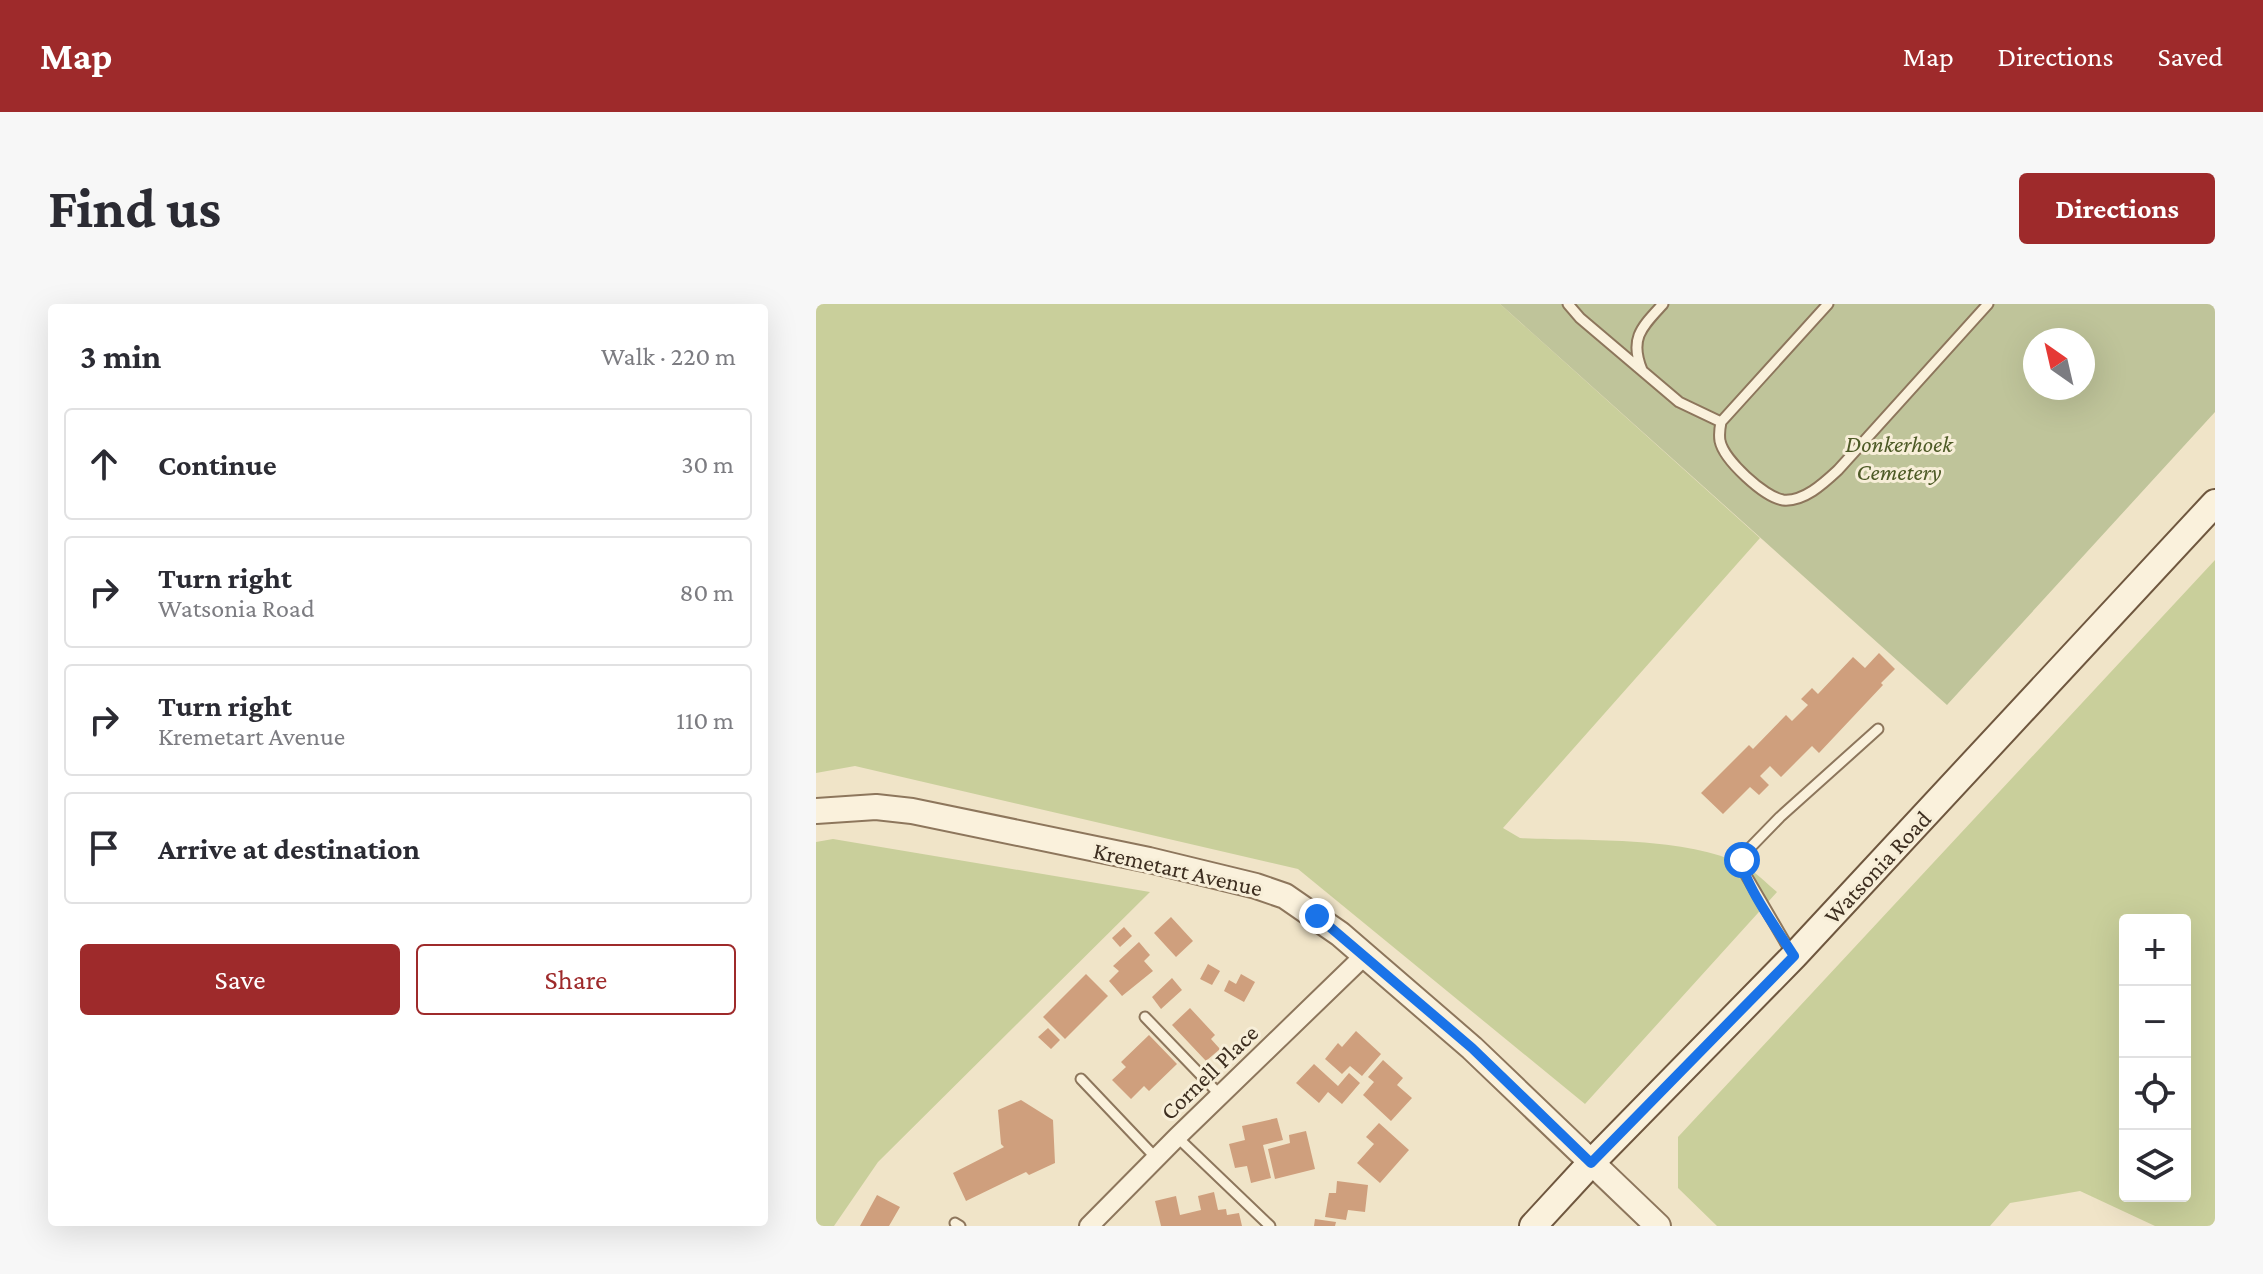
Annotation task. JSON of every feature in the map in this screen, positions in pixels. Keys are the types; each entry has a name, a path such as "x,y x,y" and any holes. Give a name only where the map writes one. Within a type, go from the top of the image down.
{"main road":[{"name":"Watsonia Road","path":"1533,1226 1794,956 2215,503"}],"street":[{"name":"Kremetart Avenue","path":"816,811 876,807 912,811 1149,860 1285,896 1317,916 1365,955 1472,1048 1658,1226"},
{"name":"Cornell Place","path":"1089,1226 1365,955"}],"lane":[{"path":"1568,304 1580,318 1679,402 1721,422"},
{"path":"1642,371 1635,354 1636,338 1663,304"},
{"path":"1828,304 1721,422 1720,440 1728,457 1763,491 1783,500 1818,488 1838,470 1988,304"},
{"path":"1794,956 1743,870 1745,853 1780,817 1878,729"},
{"path":"1145,1017 1220,1095"},
{"path":"1081,1079 1156,1158"},
{"path":"1177,1137 1270,1226"}],"green space":[{"path":"816,304 1500,304 1760,538 1503,828 1520,838 1635,842 1694,849 1743,865 1777,892 1585,1104 1298,869 855,766 816,773"},
{"name":"Donkerhoek Cemetery","path":"1500,304 2215,304 2215,412 1947,705"},
{"path":"2215,560 2215,1226 2155,1226 2080,1191 2010,1203 1990,1226 1717,1226 1678,1188 1678,1137"},
{"path":"833,839 1150,892 878,1162 834,1226 816,1226 816,842"}],"building":[{"path":"1879,653 1895,669 1819,753 1812,746 1781,777 1770,766 1760,776 1769,785 1759,795 1750,787 1723,814 1701,793 1749,745 1753,749 1786,715 1792,721 1808,705 1801,699 1812,688 1818,694 1853,657 1865,668"},
{"path":"1171,917 1193,941 1176,957 1154,933"},
{"path":"1124,927 1132,936 1120,947 1112,938"},
{"path":"1139,942 1150,955 1144,961 1153,971 1122,996 1109,981 1119,971 1113,966"},
{"path":"1208,964 1220,971 1212,985 1200,979"},
{"path":"1086,974 1108,996 1065,1039 1043,1017"},
{"path":"1241,974 1255,982 1244,1002 1224,991 1229,980 1236,984"},
{"path":"1172,978 1182,990 1161,1009 1152,997"},
{"path":"1190,1008 1215,1035 1211,1039 1220,1049 1206,1061 1172,1025"},
{"path":"1048,1028 1060,1040 1051,1049 1038,1037"},
{"path":"1356,1031 1381,1054 1362,1076 1350,1066 1342,1074 1325,1059 1338,1043 1342,1047"},
{"path":"1149,1035 1177,1064 1149,1091 1144,1086 1131,1099 1112,1080 1126,1067 1121,1062"},
{"path":"1383,1060 1403,1078 1397,1085 1412,1098 1391,1121 1363,1095 1374,1082 1368,1077"},
{"path":"1314,1064 1338,1086 1349,1073 1360,1083 1342,1104 1328,1092 1319,1103 1296,1083"},
{"path":"1021,1100 1053,1120 1055,1163 1029,1175 1026,1172 966,1201 953,1173 1004,1147 1001,1144 998,1110"},
{"path":"1277,1118 1283,1140 1263,1145 1271,1178 1251,1183 1247,1166 1235,1168 1229,1144 1245,1140 1242,1126"},
{"path":"1379,1123 1409,1150 1380,1183 1357,1163 1374,1144 1366,1137"},
{"path":"1306,1131 1315,1169 1275,1179 1268,1149 1290,1143 1289,1135"},
{"path":"1337,1181 1368,1185 1365,1212 1348,1210 1346,1220 1325,1217 1329,1193 1336,1193"},
{"path":"1214,1192 1218,1210 1226,1209 1227,1215 1239,1213 1242,1226 1161,1226 1155,1201 1176,1196 1180,1215 1201,1210 1198,1196"},
{"path":"877,1195 900,1207 889,1226 860,1226"},
{"path":"1315,1219 1336,1222 1335,1226 1314,1226"}],"route":[{"path":"1317,916 1472,1048 1591,1163 1794,956 1754,891 1743,870 1742,860"}]}
